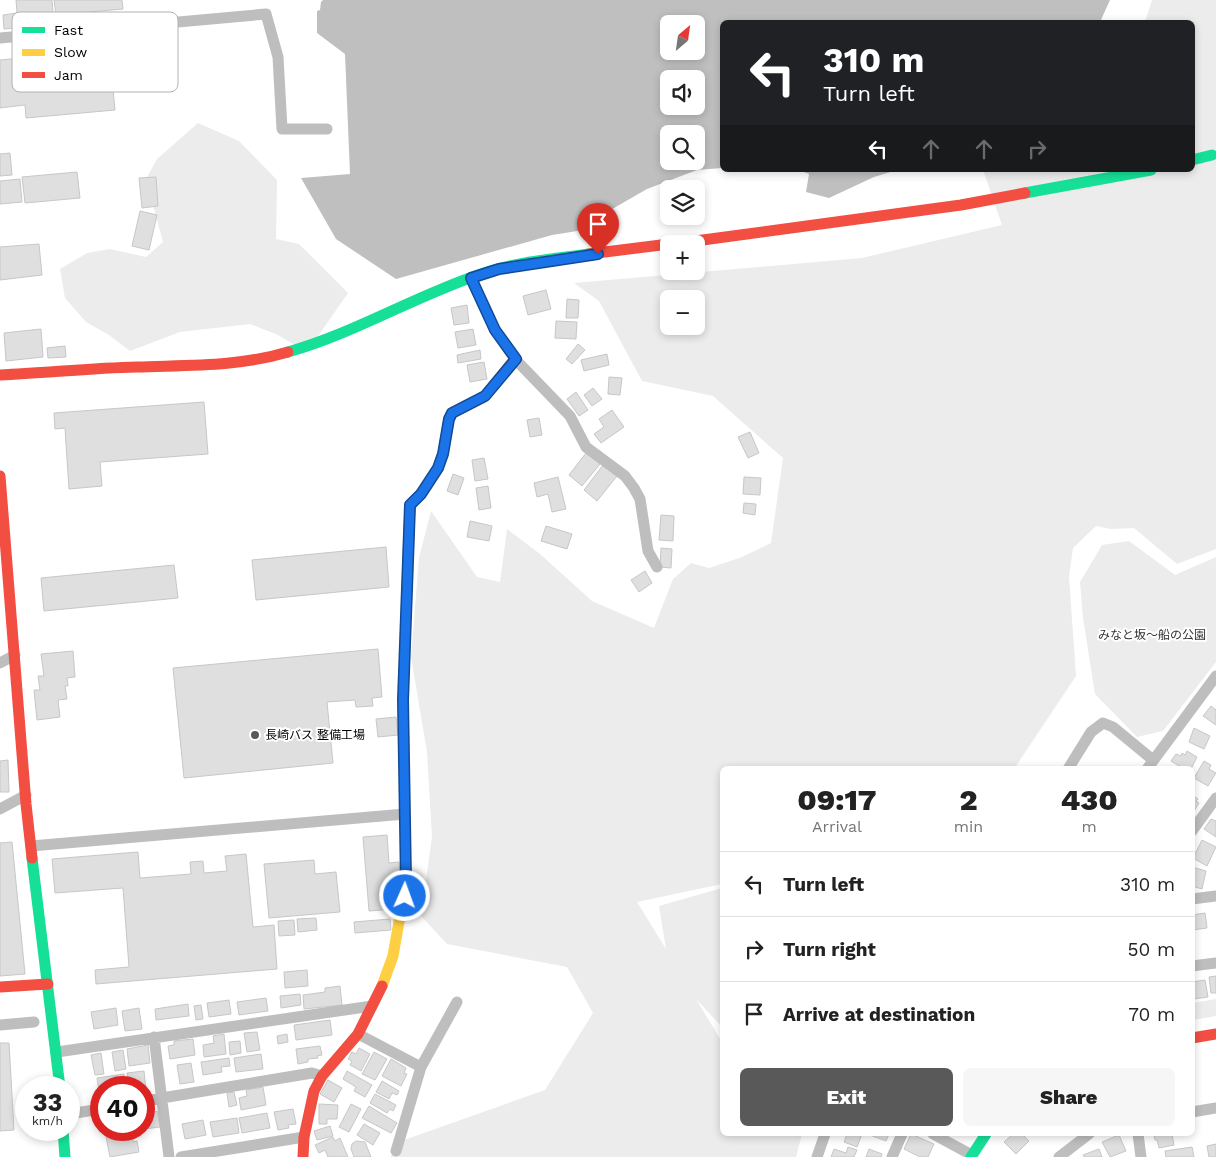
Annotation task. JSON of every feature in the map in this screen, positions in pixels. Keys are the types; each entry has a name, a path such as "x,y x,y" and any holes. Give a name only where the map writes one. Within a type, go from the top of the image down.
{"street":[{"path":"178,22 266,14 278,57 282,129 326,128"},
{"path":"1195,159 1212,155"},
{"path":"705,240 961,204 1140,172"},
{"path":"0,375 137,367 185,367 245,361 278,355 300,349 346,331 427,294 499,269 660,245"},
{"path":"471,278 495,330 516,359 570,416 586,447 625,476 634,488 640,499 648,551 658,567"},
{"path":"303,1157 304,1136 314,1091 322,1076 358,1034 384,984 390,966 405,896 403,700 410,505 421,494 438,468 452,413 485,396 516,359"},
{"path":"0,476 31,846 59,1076"},
{"path":"0,663 14,655"},
{"path":"1070,766 1091,732 1103,723 1113,727 1150,765 1216,676"},
{"path":"0,809 26,794"},
{"path":"1195,827 1216,798"},
{"path":"31,846 405,814"},
{"path":"1195,899 1216,896"},
{"path":"1195,966 1216,963"},
{"path":"0,987 48,984"},
{"path":"396,1151 421,1068 457,1002"},
{"path":"57,1052 372,1006"},
{"path":"0,1025 34,1022"},
{"path":"358,1034 421,1068"},
{"path":"1195,1038 1216,1034"},
{"path":"154,1037 169,1157"},
{"path":"155,1099 312,1074 322,1076"},
{"path":"1195,1112 1216,1108"},
{"path":"182,1157 304,1136"},
{"path":"817,1157 824,1136"},
{"path":"892,1157 901,1136"},
{"path":"937,1136 972,1156 985,1136"},
{"path":"1060,1157 1086,1136"},
{"path":"1138,1136 1141,1157"},
{"path":"64,1141 66,1157"}],"green space":[{"path":"1152,0 1216,0 1216,549 1177,564 1134,528 1111,529 1096,526 1073,548 1069,577 1076,676 1016,766 720,766 720,884 637,902 666,949 659,906 720,889 720,1025 696,999 720,1039 720,1136 801,1136 796,1157 390,1157 404,1140 545,1090 593,1013 567,967 447,944 421,916 432,837 427,752 411,657 419,558 431,511 477,577 500,582 507,529 540,554 592,601 654,628 673,579 691,563 709,568 742,557 771,543 783,458 713,396 642,381 599,301 574,283 660,276 660,280 705,280 705,272 862,258 1002,225 984,172 1195,172 1195,20 1146,20"},
{"path":"198,123 239,141 277,180 276,239 299,244 348,293 307,352 278,335 250,324 180,332 130,351 109,335 86,322 65,298 60,269 87,253 110,249 146,257 163,242 146,179 157,159"},
{"name":"みなと坂〜船の公園","path":"1129,541 1175,575 1216,557 1216,662 1163,731 1137,737 1095,694 1083,618 1080,582 1102,545"},
{"path":"1216,999 1216,1016 1195,1020 1195,1003"}],"shaded area":[{"path":"323,0 1110,0 1101,20 720,20 720,168 705,169 705,125 660,125 660,170 697,170 671,180 660,180 660,184 647,189 607,212 590,229 552,235 396,279 336,239 301,178 350,174 345,54 317,33 317,11 320,10"},
{"path":"804,172 890,172 874,177 829,198 806,192 809,174"}],"building":[{"path":"16,0 52,0 53,12 17,12"},
{"path":"54,0 122,0 123,9 90,12 56,12"},
{"path":"12,14 12,28 4,29 3,15"},
{"path":"12,59 12,92 113,92 115,110 26,118 25,105 0,108 0,60"},
{"path":"10,153 12,175 0,176 0,154"},
{"path":"77,172 80,198 25,203 22,177"},
{"path":"156,177 158,206 142,208 139,178"},
{"path":"20,179 22,202 0,204 0,181"},
{"path":"140,211 157,215 149,250 132,246"},
{"path":"39,244 42,275 0,280 0,247"},
{"path":"546,290 551,309 528,315 523,296"},
{"path":"567,299 579,300 578,318 566,318"},
{"path":"467,305 469,323 454,325 451,308"},
{"path":"556,321 577,322 576,339 555,338"},
{"path":"41,329 43,357 6,361 4,333"},
{"path":"473,329 476,345 458,348 455,332"},
{"path":"578,344 585,350 572,364 566,359"},
{"path":"65,346 66,357 48,358 47,348"},
{"path":"480,350 481,359 458,363 457,355"},
{"path":"607,354 609,365 584,371 581,360"},
{"path":"484,362 487,379 470,382 467,365"},
{"path":"609,377 622,378 620,395 608,394"},
{"path":"593,388 602,399 592,406 584,395"},
{"path":"576,392 588,410 579,416 567,399"},
{"path":"204,402 208,454 100,462 102,486 69,489 65,428 55,429 54,413"},
{"path":"612,410 624,427 601,443 594,434 604,427 599,419"},
{"path":"539,418 542,435 530,437 527,420"},
{"path":"750,432 759,453 748,458 738,437"},
{"path":"586,453 600,464 582,486 569,475"},
{"path":"484,458 488,479 475,481 472,460"},
{"path":"603,465 617,476 597,501 584,490"},
{"path":"453,474 464,478 458,495 447,491"},
{"path":"558,477 566,509 552,512 548,494 537,497 534,483"},
{"path":"744,477 761,478 760,495 743,494"},
{"path":"488,486 491,508 479,510 476,488"},
{"path":"744,503 756,504 755,515 743,513"},
{"path":"661,515 674,516 673,541 659,540"},
{"path":"470,521 492,526 489,541 467,537"},
{"path":"546,526 572,534 567,549 541,541"},
{"path":"386,547 389,587 256,600 252,560"},
{"path":"661,548 672,549 671,568 660,567"},
{"path":"174,565 178,598 44,611 41,578"},
{"path":"645,571 652,583 639,592 631,580"},
{"name":"長崎バス 整備工場","path":"378,649 382,697 372,698 373,706 356,707 355,700 327,702 333,763 184,778 173,668"},
{"path":"73,651 75,677 67,678 68,686 65,686 67,699 58,700 60,717 37,720 34,690 40,690 38,676 44,676 41,654"},
{"path":"1211,706 1216,710 1216,725 1203,716"},
{"path":"396,717 398,735 378,737 376,719"},
{"path":"1194,728 1210,736 1204,749 1189,742"},
{"path":"1187,751 1197,757 1192,766 1179,766 1171,761 1176,754 1181,756 1182,753 1185,755"},
{"path":"8,760 9,792 0,792 0,761"},
{"path":"1204,761 1211,765 1209,769 1216,773 1208,786 1195,779"},
{"path":"1195,797 1199,803 1195,809"},
{"path":"1211,819 1216,821 1216,837 1204,829"},
{"path":"387,835 389,863 399,862 400,883 391,884 393,909 369,911 363,837"},
{"path":"1202,840 1216,847 1207,866 1195,859 1195,854"},
{"path":"12,842 25,974 0,976 0,843"},
{"path":"138,852 140,878 191,874 190,862 203,861 204,873 227,871 225,856 246,854 253,927 274,925 277,969 96,984 95,970 129,967 123,888 55,893 52,859"},
{"path":"314,860 315,874 336,872 340,912 269,918 264,864"},
{"path":"1195,868 1206,871 1202,889 1195,887"},
{"path":"1205,913 1207,928 1195,930 1195,915"},
{"path":"316,918 317,930 298,932 297,919"},
{"path":"390,919 391,930 355,933 354,922"},
{"path":"294,920 295,935 279,936 278,921"},
{"path":"307,970 308,986 285,988 284,972"},
{"path":"1216,976 1216,993 1211,993 1209,977"},
{"path":"1205,980 1208,997 1195,999 1195,982"},
{"path":"340,986 342,1005 304,1009 303,995 325,992 325,988"},
{"path":"300,994 301,1005 281,1008 280,996"},
{"path":"266,998 268,1011 239,1015 237,1002"},
{"path":"229,1000 231,1014 209,1017 207,1003"},
{"path":"188,1004 189,1016 156,1020 155,1009"},
{"path":"201,1005 203,1019 196,1020 194,1006"},
{"path":"116,1008 118,1025 94,1029 91,1012"},
{"path":"139,1008 142,1029 125,1031 122,1011"},
{"path":"330,1020 332,1035 296,1040 294,1025"},
{"path":"257,1032 260,1050 247,1052 244,1033"},
{"path":"224,1034 226,1054 204,1057 203,1045 214,1043 213,1036"},
{"path":"287,1034 288,1042 278,1044 277,1036"},
{"path":"193,1039 195,1055 170,1059 168,1046 174,1045 174,1041"},
{"path":"240,1041 241,1053 230,1055 229,1042"},
{"path":"0,1043 9,1043 14,1130 0,1131"},
{"path":"148,1045 150,1063 129,1066 127,1049"},
{"path":"320,1046 322,1055 317,1056 318,1058 308,1059 308,1062 298,1064 296,1049"},
{"path":"359,1048 370,1054 361,1071 350,1065 352,1061 348,1059 352,1052 356,1054"},
{"path":"123,1050 126,1069 115,1071 112,1052"},
{"path":"374,1052 387,1059 375,1080 362,1074"},
{"path":"101,1053 104,1074 95,1075 91,1055"},
{"path":"261,1054 263,1069 236,1072 234,1058"},
{"path":"229,1058 230,1066 221,1067 222,1072 203,1075 201,1062"},
{"path":"391,1059 406,1068 404,1073 407,1074 401,1086 382,1076"},
{"path":"191,1063 194,1082 180,1084 177,1065"},
{"path":"144,1071 145,1076 127,1076 127,1073"},
{"path":"347,1071 372,1085 365,1097 354,1091 356,1087 343,1079"},
{"path":"328,1080 342,1088 334,1102 320,1094"},
{"path":"382,1081 399,1091 397,1095 392,1093 389,1099 376,1092"},
{"path":"263,1087 266,1105 241,1110 239,1098 247,1096 246,1090"},
{"path":"234,1092 237,1105 229,1107 227,1093"},
{"path":"375,1094 396,1105 393,1111 390,1109 387,1113 370,1103"},
{"path":"319,1104 338,1105 337,1119 327,1119 327,1124 319,1124"},
{"path":"351,1104 361,1109 349,1132 339,1127"},
{"path":"369,1106 397,1123 391,1133 362,1118"},
{"path":"293,1109 296,1124 288,1125 289,1128 278,1130 274,1112"},
{"path":"157,1111 160,1127 155,1128 155,1112"},
{"path":"267,1113 270,1128 242,1133 239,1118"},
{"path":"237,1118 239,1133 213,1137 210,1122"},
{"path":"203,1120 206,1135 185,1139 182,1124"},
{"path":"364,1124 380,1133 373,1145 357,1135"},
{"path":"330,1126 333,1136 317,1140 314,1131"},
{"path":"846,1136 861,1136 857,1147 844,1142"},
{"path":"873,1136 888,1136 886,1141"},
{"path":"910,1136 916,1136 934,1144 928,1157 920,1157 904,1149"},
{"path":"1011,1136 1024,1136 1029,1141 1016,1154 1004,1142"},
{"path":"1119,1136 1126,1151 1110,1157 1102,1142"},
{"path":"1154,1136 1172,1136 1174,1145 1159,1148 1157,1140 1155,1140"},
{"path":"333,1137 335,1141 340,1138 348,1157 328,1157 325,1150 319,1153 315,1145"},
{"path":"107,1141 137,1141 139,1152 110,1157"},
{"path":"356,1141 365,1142 371,1157 354,1157 351,1149 352,1144"},
{"path":"1216,1144 1216,1157 1209,1157 1207,1146"},
{"path":"848,1147 857,1150 854,1157 831,1157 834,1149 846,1153"},
{"path":"1192,1147 1194,1157 1166,1157 1165,1151"},
{"path":"869,1149 882,1154 881,1157 866,1157"},
{"path":"1099,1149 1102,1157 1084,1157 1083,1155"}],"traffic: fast":[{"path":"1195,159 1212,155"},
{"path":"1025,193 1140,172"},
{"path":"288,352 337,335 432,293 481,274 521,264 589,254"},
{"path":"32,858 59,1076"},
{"path":"971,1157 985,1136"},
{"path":"64,1141 65,1157"}],"traffic: slow":[{"path":"382,986 393,956 406,882 403,700 408,560"}],"traffic: jam":[{"path":"705,240 961,205 1025,193"},
{"path":"589,254 660,245"},
{"path":"0,375 103,368 231,363 288,352"},
{"path":"408,560 410,505 421,494 438,468 452,413 485,396 515,359"},
{"path":"0,476 32,858"},
{"path":"0,987 48,984"},
{"path":"303,1157 304,1137 314,1091 322,1076 358,1034 382,986"},
{"path":"1195,1038 1216,1034"}],"place":[{"name":"長崎バス 整備工場","path":"255,735"}],"route":[{"path":"405,896 403,700 410,505 421,494 438,468 452,413 485,396 516,359 495,330 471,278 499,269 598,254"}]}
